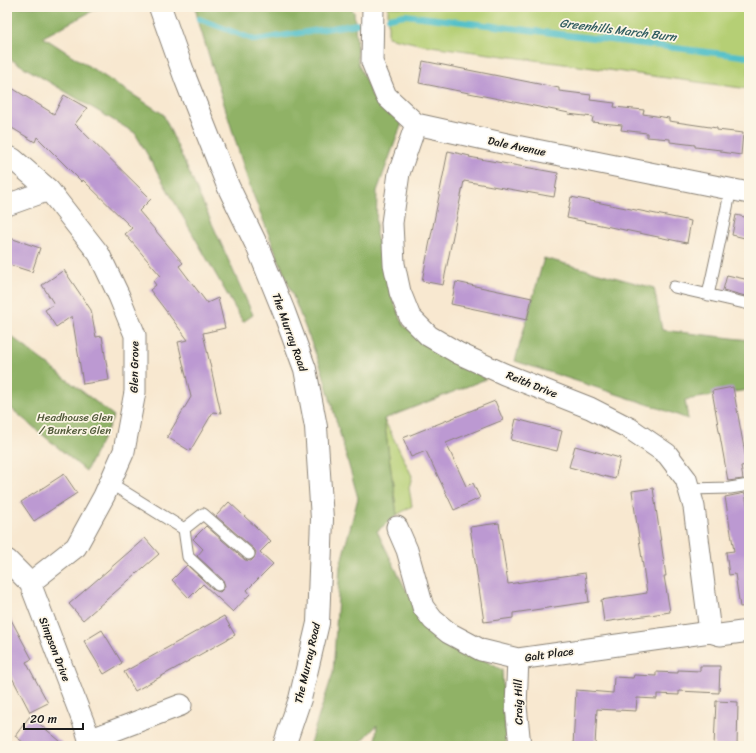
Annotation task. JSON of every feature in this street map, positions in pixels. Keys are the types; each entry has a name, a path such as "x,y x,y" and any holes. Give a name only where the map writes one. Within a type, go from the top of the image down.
{"street":[{"path":"373,7 372,62 386,96 416,124"},
{"name":"The Murray Road","path":"162,13 186,80 228,186 258,248 284,312 305,369 316,427 322,519 318,623 300,699 284,746"},
{"name":"Dale Avenue","path":"416,124 524,148 740,191"},
{"name":"Reith Drive","path":"416,124 399,173 392,223 394,264 400,292 410,317 429,336 458,353 504,374 590,408 629,428 667,454 686,479 694,507 710,632"},
{"name":"Glen Grove","path":"7,156 13,158 49,190 99,254 119,296 135,335 135,392 124,451 104,496 76,547 30,582"},
{"path":"7,205 49,190"},
{"name":"Galt Place","path":"397,527 408,550 423,607 433,620 449,634 481,650 518,659 710,632 720,635 749,631"},
{"name":"Simpson Drive","path":"7,560 30,582 90,743"},
{"name":"Craig Hill","path":"518,659 516,706 520,746"},
{"path":"90,743 181,705"}],"lane":[{"path":"708,295 740,191"},
{"path":"674,287 749,304"},
{"path":"110,483 184,529"},
{"path":"689,489 730,488 749,485"},
{"path":"184,529 203,514 249,554"},
{"path":"184,529 188,557 218,585"}],"green space":[{"path":"7,7 100,7 43,37 163,114 253,315 243,322 135,133 7,57"},
{"path":"195,7 349,7 354,12 358,63 373,98 402,123 377,191 376,234 392,297 404,326 486,379 384,419 397,515 377,531 405,588 434,632 502,670 506,746 375,746 377,725 357,746 309,746 333,673 340,566 358,498 322,370 249,184"},
{"path":"388,7 749,7 749,89 423,45 388,37"},
{"path":"544,258 654,288 662,330 749,340 749,383 747,390 685,400 688,419 515,361"},
{"name":"Headhouse Glen / Bunkers Glen","path":"7,333 114,416 86,471 7,405"},
{"path":"384,419 412,476 409,488 412,506 397,515"}],"building":[{"path":"423,61 559,88 559,91 591,95 590,100 615,103 614,107 644,110 643,114 669,118 669,121 717,128 717,130 743,133 741,155 721,152 721,150 695,147 695,145 670,142 670,139 647,137 647,133 621,130 622,125 592,122 593,117 568,114 569,113 419,83"},
{"path":"7,85 54,114 64,95 87,108 75,124 151,199 139,211 183,263 179,266 207,303 218,298 225,328 203,333 221,413 213,412 190,451 167,437 191,397 178,342 188,340 150,290 156,285 153,281 160,275 125,234 132,228 83,180 82,182 37,137 35,142 7,125"},
{"path":"448,151 470,156 469,157 558,173 554,197 464,181 443,285 422,281"},
{"path":"571,197 691,221 687,243 567,218"},
{"path":"736,215 749,218 749,239 732,235"},
{"path":"7,237 40,248 32,272 7,264"},
{"path":"64,270 91,310 96,337 102,336 109,380 83,384 72,316 56,327 45,310 54,304 42,285"},
{"path":"727,275 749,280 749,297 723,290"},
{"path":"456,282 532,298 527,320 451,304"},
{"path":"733,387 747,465 741,466 743,479 728,481 712,391"},
{"path":"495,401 503,420 446,443 466,486 473,483 480,498 454,510 426,451 411,457 403,438"},
{"path":"516,419 562,431 557,451 511,440"},
{"path":"575,446 620,458 615,479 569,467"},
{"path":"64,474 77,493 34,521 21,502"},
{"path":"653,488 670,612 604,622 601,600 647,593 632,491"},
{"path":"745,493 749,516 749,606 740,607 735,574 729,575 726,552 734,551 725,497"},
{"path":"229,502 271,541 260,552 273,564 247,590 250,594 233,612 203,584 189,598 172,580 187,565 214,590 220,592 225,586 223,580 197,556 203,549 193,539 206,526 245,560 251,561 254,558 256,552 254,549 216,516"},
{"path":"499,523 508,584 585,573 589,602 513,613 513,618 484,622 470,527"},
{"path":"145,538 159,554 83,620 69,604"},
{"path":"7,612 32,659 26,662 48,703 30,712 7,668"},
{"path":"224,616 235,635 135,691 124,672"},
{"path":"102,630 122,663 104,674 84,641"},
{"path":"700,666 720,666 719,693 679,691 679,695 657,694 657,699 637,698 636,711 597,709 595,746 573,746 576,690 613,693 614,677 633,678 634,675 656,676 656,672 678,673 678,670 700,671"},
{"path":"716,701 738,702 737,746 714,746"},
{"path":"30,716 66,746 28,746 15,736"}],"waterway":[{"name":"Greenhills March Burn","path":"389,18 405,15 749,57"},
{"name":"Greenhills March Burn","path":"199,19 255,40 357,24"}]}
